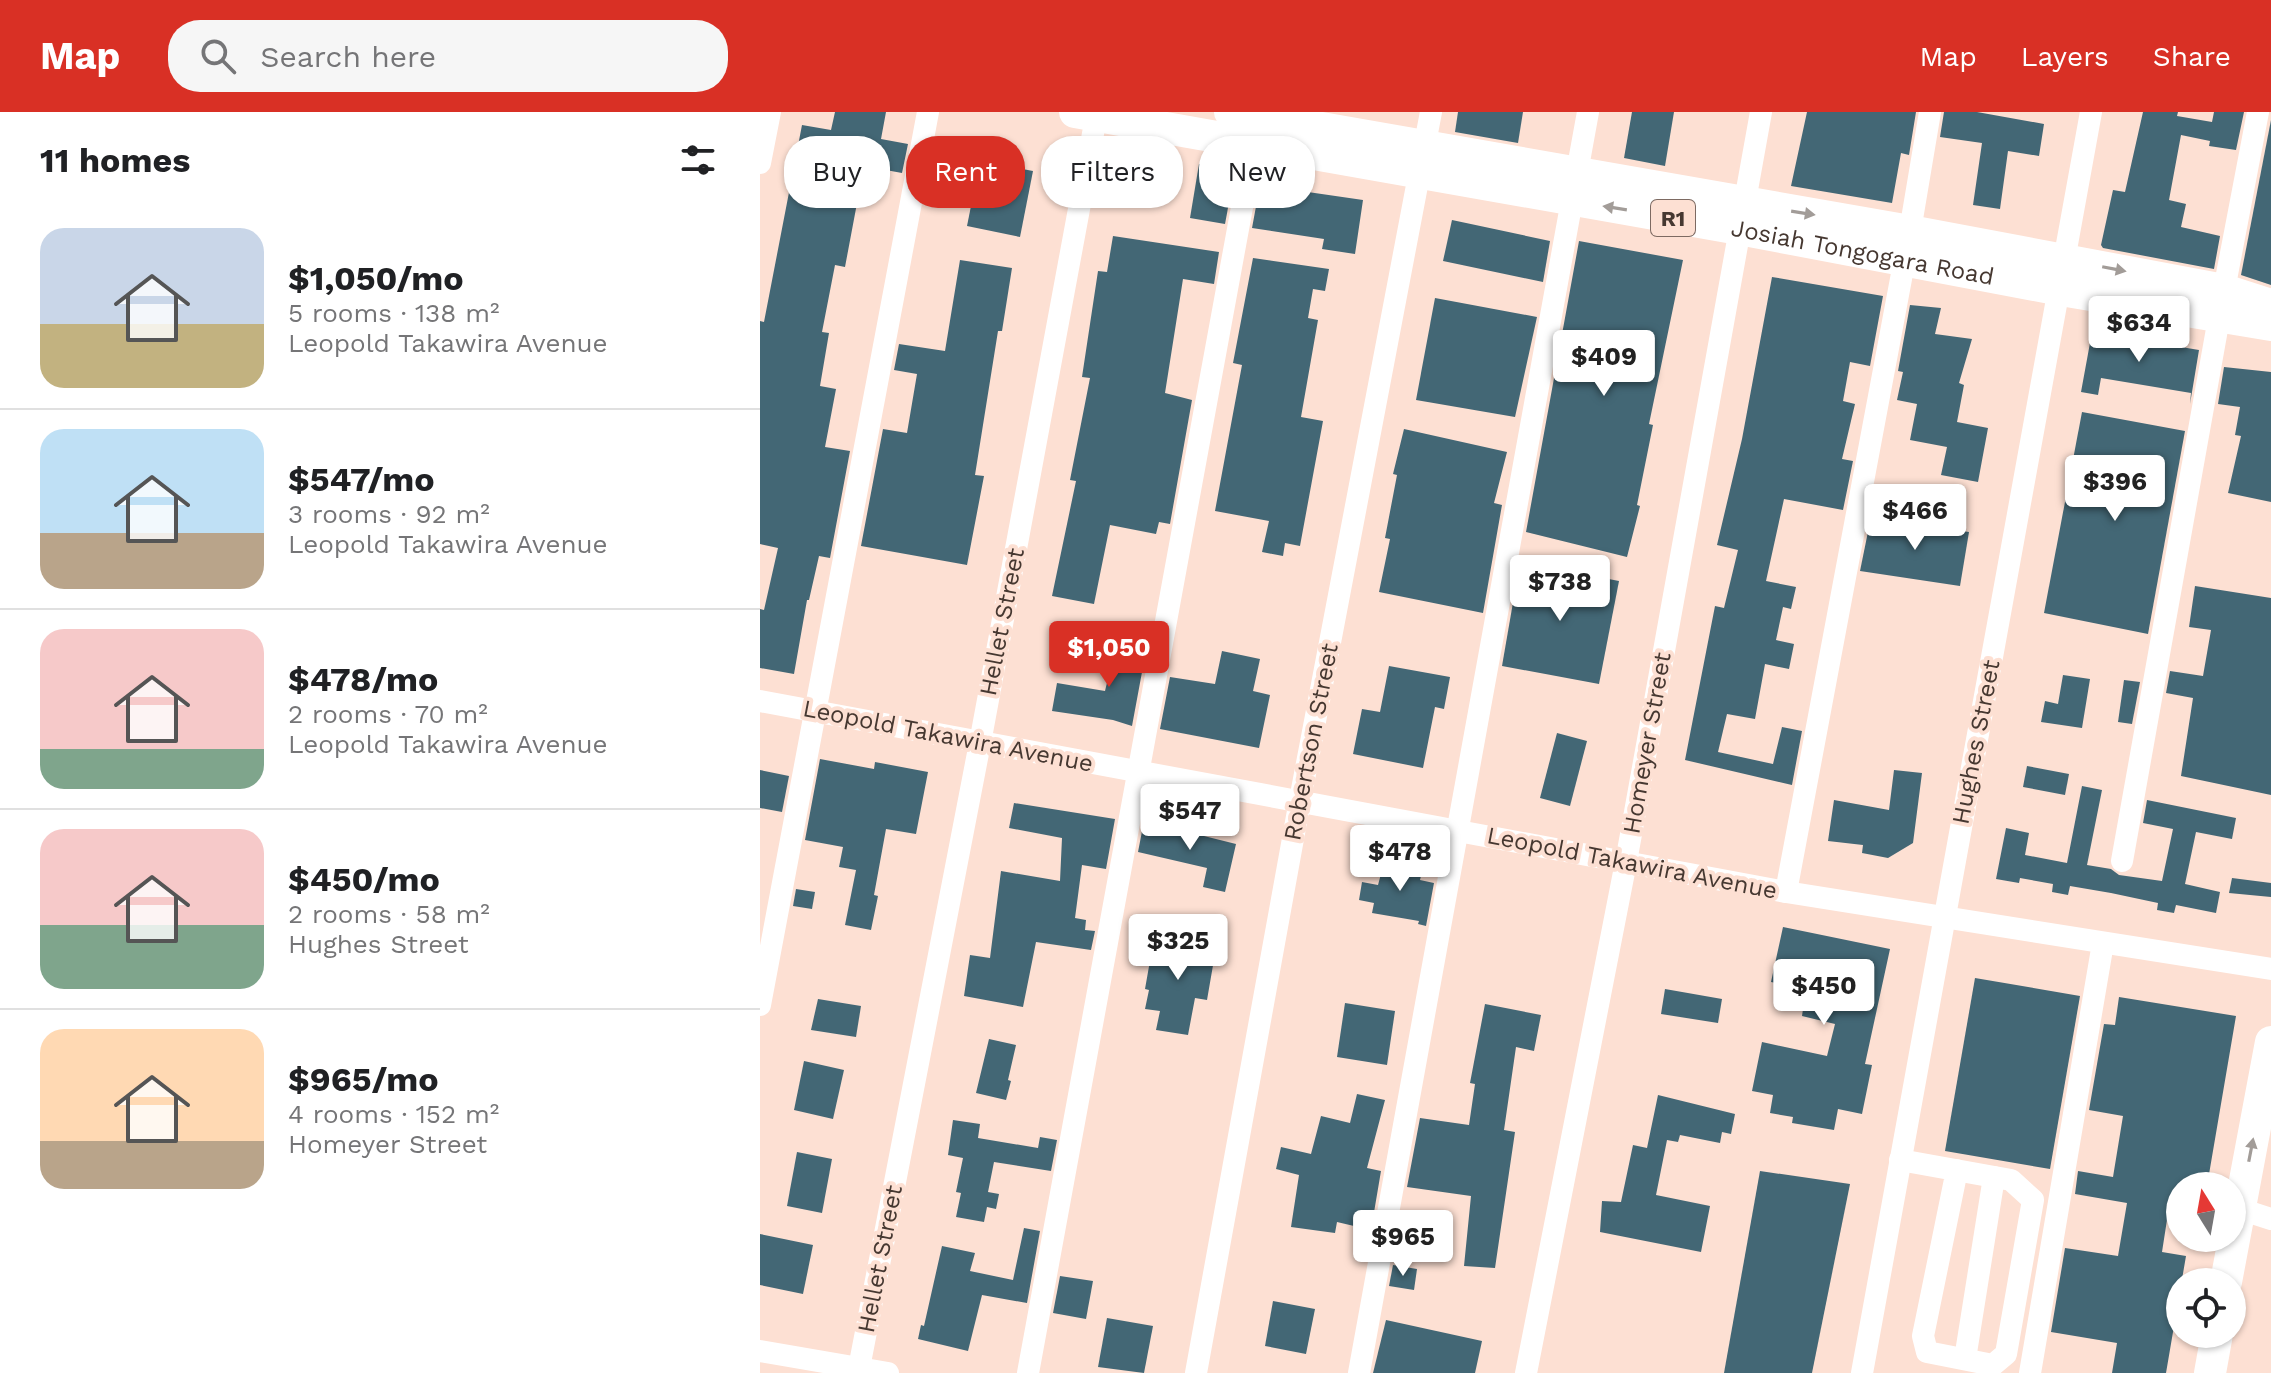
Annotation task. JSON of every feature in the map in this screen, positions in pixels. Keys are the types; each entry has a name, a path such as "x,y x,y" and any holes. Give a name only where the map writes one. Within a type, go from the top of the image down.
{"highway":[{"name":"Josiah Tongogara Road","path":"1089,113 1250,121 1422,160 2221,304 2271,305"},
{"name":"Josiah Tongogara Road","path":"1742,216 1910,231 2063,275"},
{"name":"Josiah Tongogara Road","path":"2221,304 2271,325"},
{"path":"2246,1177 2271,1042"},
{"path":"2210,1373 2214,1348"}],"street":[{"path":"760,163 770,112"},
{"path":"760,1005 928,112"},
{"name":"Robertson Street","path":"1196,1373 1300,800 1431,112"},
{"path":"1359,1373 1588,112"},
{"name":"Homeyer Street","path":"1526,1373 1626,862 1761,112"},
{"path":"1786,892 1930,112"},
{"name":"Hughes Street","path":"1862,1373 2091,112"},
{"path":"2122,861 2258,112"},
{"name":"Hellet Street","path":"859,1368 980,743 1089,113"},
{"path":"1028,1373 1138,771 1250,121"},
{"name":"Leopold Takawira Avenue","path":"760,701 1786,892 2271,969"},
{"path":"2030,1373 2103,943"},
{"path":"1900,1160 1957,1170 2011,1180 2033,1200 2006,1354 1993,1365 1927,1352 1923,1336 1957,1170"},
{"path":"1965,1359 1994,1177"},
{"path":"2246,1211 2271,1219"},
{"path":"760,1351 888,1373"}],"building":[{"path":"835,112 886,112 882,136 800,136 802,125 831,130"},
{"path":"1458,112 1523,112 1518,143 1455,132"},
{"path":"1632,112 1674,112 1665,166 1624,158"},
{"path":"1807,112 1916,112 1909,155 1901,153 1892,203 1791,186"},
{"path":"1944,112 1977,112 2044,124 2039,156 2008,151 2000,209 1973,205 1982,143 1940,137"},
{"path":"2143,112 2178,112 2177,116 2212,122 2214,112 2244,112 2236,150 2209,146 2210,141 2181,135 2169,200 2186,204 2181,227 2220,236 2214,269 2103,248 2101,245 2113,190 2125,192"},
{"path":"2271,120 2271,285 2241,275"},
{"path":"890,141 906,144 902,173 890,171"},
{"path":"1199,164 1199,208 1228,208 1225,224 1190,218"},
{"path":"1025,169 1033,171 1020,237 967,226 971,208 1025,208"},
{"path":"1315,193 1363,200 1355,254 1322,249 1324,239 1252,228 1256,208 1315,208"},
{"path":"786,208 856,208 845,267 835,265 822,332 829,333 820,386 836,389 825,447 850,451 830,558 819,556 807,600 794,674 760,668 760,609 764,610 778,548 760,544 760,321 764,322"},
{"path":"1452,220 1550,241 1543,282 1443,261"},
{"path":"1113,236 1219,252 1214,284 1183,279 1165,393 1192,400 1170,524 1159,522 1156,534 1110,525 1094,604 1052,596 1076,481 1070,480 1090,378 1082,377 1098,271 1107,272"},
{"path":"1579,241 1683,260 1649,424 1653,425 1637,505 1640,506 1627,557 1526,532"},
{"path":"1253,258 1329,269 1325,291 1313,289 1308,318 1318,320 1301,417 1323,421 1300,546 1285,543 1283,556 1262,552 1269,521 1215,511 1242,365 1233,363"},
{"path":"960,260 1012,268 1002,331 998,331 975,475 984,476 967,565 861,546 883,429 907,433 917,374 894,370 899,344 945,351"},
{"path":"1772,277 1883,296 1870,366 1850,362 1843,401 1855,404 1842,459 1853,461 1843,510 1784,499 1766,581 1796,587 1791,609 1783,607 1776,640 1794,644 1789,669 1765,664 1755,719 1727,714 1718,752 1773,764 1782,727 1802,731 1792,785 1685,760 1715,606 1724,608 1738,550 1717,545 1742,439"},
{"path":"1435,298 1537,317 1515,417 1416,400"},
{"path":"1910,305 1941,308 1935,334 1972,339 1959,383 1964,385 1957,422 1988,428 1978,482 1941,475 1947,447 1910,440 1917,404 1897,400 1903,372 1898,371"},
{"path":"2092,332 2199,350 2190,404 2191,393 2101,378 2098,395 2081,392"},
{"path":"2224,367 2271,372 2271,502 2228,493 2241,436 2235,435 2240,407 2218,404"},
{"path":"2082,412 2185,431 2148,634 2044,613"},
{"path":"1404,429 1507,452 1494,503 1502,505 1483,613 1379,592 1390,539 1385,538 1397,475 1393,474"},
{"path":"1871,517 1969,532 1960,586 1860,571"},
{"path":"1520,562 1619,581 1599,684 1502,666"},
{"path":"2195,586 2271,598 2271,795 2181,776 2193,698 2166,693 2170,671 2203,676 2211,630 2189,627"},
{"path":"1134,626 1150,629 1132,726 1052,711 1057,683 1105,691 1111,666 1126,669"},
{"path":"1222,651 1260,659 1253,691 1270,695 1259,748 1160,729 1170,677 1215,684"},
{"path":"1389,666 1450,677 1444,709 1435,707 1423,768 1353,754 1362,709 1380,712"},
{"path":"2063,675 2090,679 2082,728 2041,722 2045,701 2058,704"},
{"path":"2124,680 2140,682 2132,724 2118,722"},
{"path":"1557,733 1587,741 1570,806 1540,798"},
{"path":"820,759 874,769 875,762 928,772 916,834 886,829 871,930 845,925 856,870 839,867 843,847 805,840"},
{"path":"2027,766 2069,774 2065,795 2023,787"},
{"path":"760,770 789,776 782,812 760,808"},
{"path":"1894,770 1922,773 1913,843 1888,858 1862,853 1863,845 1828,841 1834,800 1889,810"},
{"path":"2082,786 2102,790 2087,865 2111,869 2119,875 2162,881 2173,829 2143,823 2147,800 2236,818 2232,839 2196,832 2185,884 2220,892 2216,913 2176,905 2174,913 2157,910 2158,903 2111,893 2070,886 2068,895 2052,892 2053,884 2020,878 2019,883 1996,879 2006,828 2029,833 2025,855 2067,863"},
{"path":"1014,803 1115,819 1106,869 1082,865 1075,918 1086,920 1085,930 1095,931 1091,950 1036,942 1023,1007 964,996 970,955 990,958 1001,871 1060,881 1062,838 1009,828"},
{"path":"1144,821 1236,844 1225,892 1203,887 1207,868 1138,852"},
{"path":"1385,859 1423,868 1420,880 1434,883 1426,926 1418,924 1419,921 1372,913 1374,903 1359,900 1362,882 1378,885"},
{"path":"2232,878 2271,883 2271,897 2229,893"},
{"path":"796,889 815,892 812,909 793,906"},
{"path":"1783,927 1890,949 1865,1064 1872,1065 1862,1114 1838,1109 1834,1130 1792,1123 1793,1117 1770,1113 1773,1095 1752,1091 1762,1042 1827,1056 1835,1024 1802,1016 1803,1009 1791,1006 1796,987 1771,982"},
{"path":"1154,938 1216,948 1207,1000 1195,998 1188,1035 1156,1030 1160,1011 1145,1009 1149,990 1145,989"},
{"path":"1975,978 2080,996 2050,1169 1945,1151"},
{"path":"1665,989 1722,999 1718,1023 1661,1014"},
{"path":"2119,997 2236,1016 2209,1172 2166,1172 2166,1226 2162,1252 2186,1256 2184,1268 2166,1268 2166,1348 2170,1348 2166,1373 2112,1373 2117,1343 2051,1332 2065,1248 2118,1256 2127,1203 2075,1194 2078,1171 2113,1177 2123,1116 2089,1110 2104,1024 2115,1025"},
{"path":"818,999 861,1006 856,1037 811,1030"},
{"path":"1345,1003 1395,1011 1387,1065 1337,1057"},
{"path":"1485,1004 1541,1015 1534,1051 1516,1047 1504,1130 1515,1132 1495,1268 1464,1266 1471,1196 1407,1187 1420,1118 1469,1125 1475,1084 1470,1083"},
{"path":"989,1039 1016,1045 1006,1100 976,1093"},
{"path":"804,1061 844,1070 833,1119 794,1110"},
{"path":"1357,1094 1385,1100 1367,1168 1381,1171 1371,1230 1337,1222 1335,1233 1291,1227 1299,1175 1276,1169 1281,1147 1311,1154 1321,1116 1350,1123"},
{"path":"1658,1095 1735,1114 1731,1134 1722,1132 1720,1143 1680,1135 1678,1142 1667,1140 1656,1195 1710,1206 1701,1252 1600,1232 1602,1201 1621,1202 1633,1145 1647,1148"},
{"path":"953,1120 980,1124 978,1138 1038,1148 1040,1137 1057,1140 1051,1171 994,1162 988,1192 999,1194 996,1209 987,1207 984,1222 956,1217 961,1193 956,1192 963,1158 948,1155"},
{"path":"797,1152 832,1159 822,1213 787,1206"},
{"path":"1760,1171 1850,1184 1812,1373 1724,1373"},
{"path":"1024,1228 1040,1231 1027,1303 982,1295 968,1351 918,1339 921,1325 924,1326 942,1246 975,1253 970,1271 1013,1280"},
{"path":"760,1234 813,1245 803,1294 760,1285"},
{"path":"1393,1265 1417,1269 1414,1290 1389,1286"},
{"path":"1060,1276 1093,1281 1086,1319 1053,1313"},
{"path":"1273,1301 1315,1309 1306,1354 1265,1346"},
{"path":"1107,1318 1153,1326 1144,1373 1098,1367"},
{"path":"1386,1320 1482,1341 1475,1373 1373,1373"}]}
